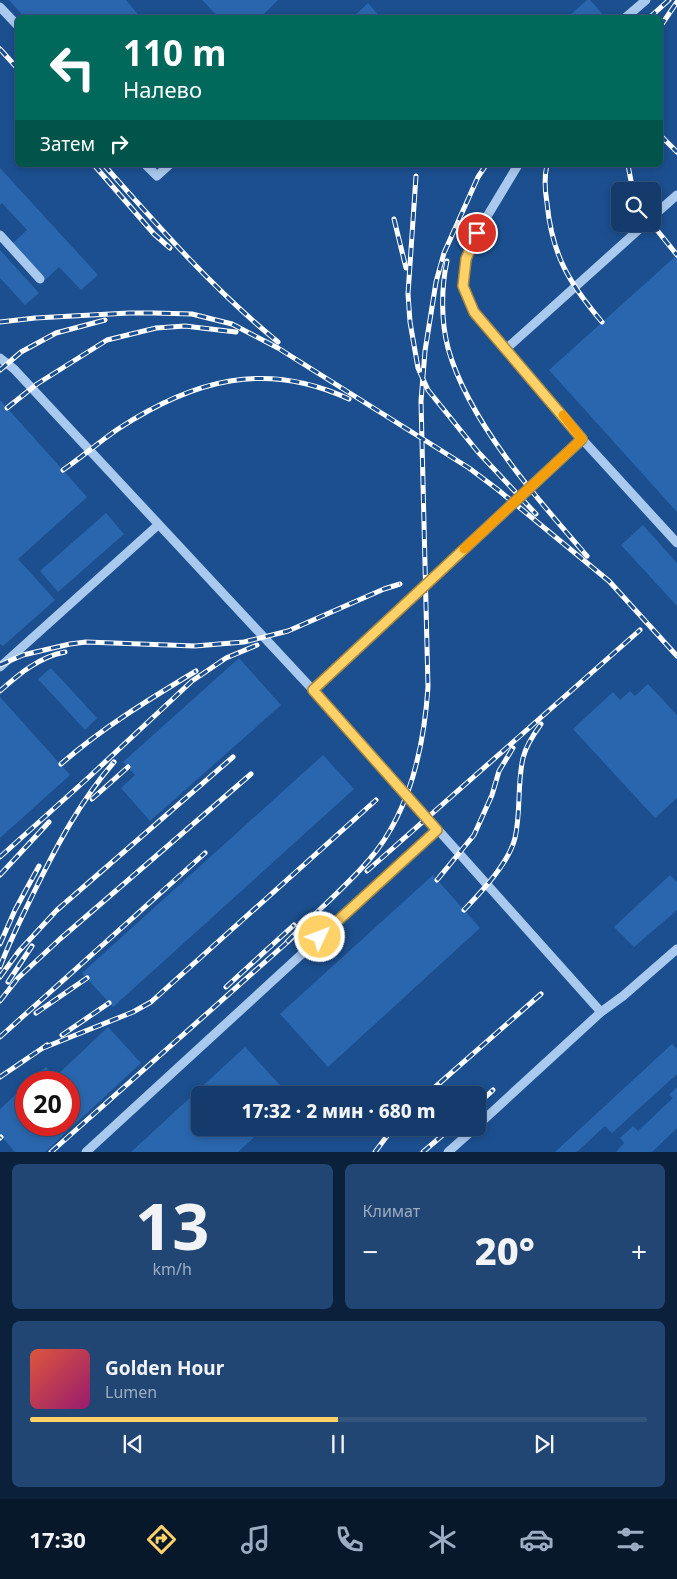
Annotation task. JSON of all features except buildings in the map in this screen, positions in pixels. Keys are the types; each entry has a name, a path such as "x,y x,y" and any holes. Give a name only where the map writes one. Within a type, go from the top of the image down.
{"lane":[{"path":"628,15 646,0"},
{"path":"0,7 15,23"},
{"path":"148,167 157,176 167,167"},
{"path":"517,167 477,233 466,259 463,286 474,312 582,439 677,543"},
{"path":"661,209 677,195"},
{"path":"506,349 636,232"},
{"path":"0,235 40,278"},
{"path":"0,358 14,369 313,690 601,1012"},
{"path":"313,690 582,439"},
{"path":"0,667 158,525"},
{"path":"86,1152 437,830"},
{"path":"486,1118 601,1012 623,996 677,949"},
{"path":"448,1152 466,1136"}],"railway":[{"path":"652,15 669,0"},
{"path":"663,23 677,2"},
{"path":"0,49 15,66"},
{"path":"663,138 677,152"},
{"path":"96,167 154,234 170,248"},
{"path":"106,167 166,235 209,279 278,342"},
{"path":"287,942 358,872 382,843 404,802 418,756 423,733 428,687 421,401 425,351 436,282 444,253 478,177 485,167"},
{"path":"547,167 545,189 549,221 558,253 571,281 602,322"},
{"path":"628,167 632,182"},
{"path":"416,176 408,294 410,322 418,368 428,390 478,452 536,514"},
{"path":"394,219 406,268"},
{"path":"658,232 677,255"},
{"path":"447,261 443,294 444,327 448,348 458,376 471,403 507,458 547,510 587,556"},
{"path":"0,322 35,318 154,313 192,314 232,324 278,348 469,468 609,581 677,656"},
{"path":"0,370 21,352 56,333 105,320"},
{"path":"7,408 37,384 107,340 156,328 185,326 236,332"},
{"path":"63,470 118,429 146,412 174,398 230,381 259,378 288,380 318,387 349,399"},
{"path":"0,665 23,655 86,642 195,646 244,642 288,631 384,589 400,584"},
{"path":"367,871 640,630"},
{"path":"0,857 192,681 226,658 257,645"},
{"path":"0,691 38,662 65,652"},
{"path":"61,764 109,726 196,671"},
{"path":"464,910 494,877 512,848 517,828 523,758 530,741 541,724"},
{"path":"437,880 474,835 492,795 499,771 513,748"},
{"path":"0,977 19,951 57,910 233,757"},
{"path":"0,967 21,918 61,840 80,807 114,762"},
{"path":"92,799 128,767"},
{"path":"0,1001 18,978 60,939 251,774"},
{"path":"43,1048 133,1012 151,1002 376,800"},
{"path":"0,875 49,822"},
{"path":"0,1037 205,853"},
{"path":"0,944 15,910 39,866"},
{"path":"226,987 294,925"},
{"path":"51,1152 292,938"},
{"path":"8,982 32,946"},
{"path":"36,1013 87,978"},
{"path":"436,1086 541,994"},
{"path":"62,1035 109,1003"},
{"path":"0,1077 47,1045"},
{"path":"486,1097 493,1090"},
{"path":"375,1152 387,1136"},
{"path":"423,1152 442,1136"}],"slow traffic":[{"path":"464,549 582,439 563,415"}],"route":[{"path":"320,937 437,830 313,690 582,439 474,312 463,286 466,259 477,233"}]}
